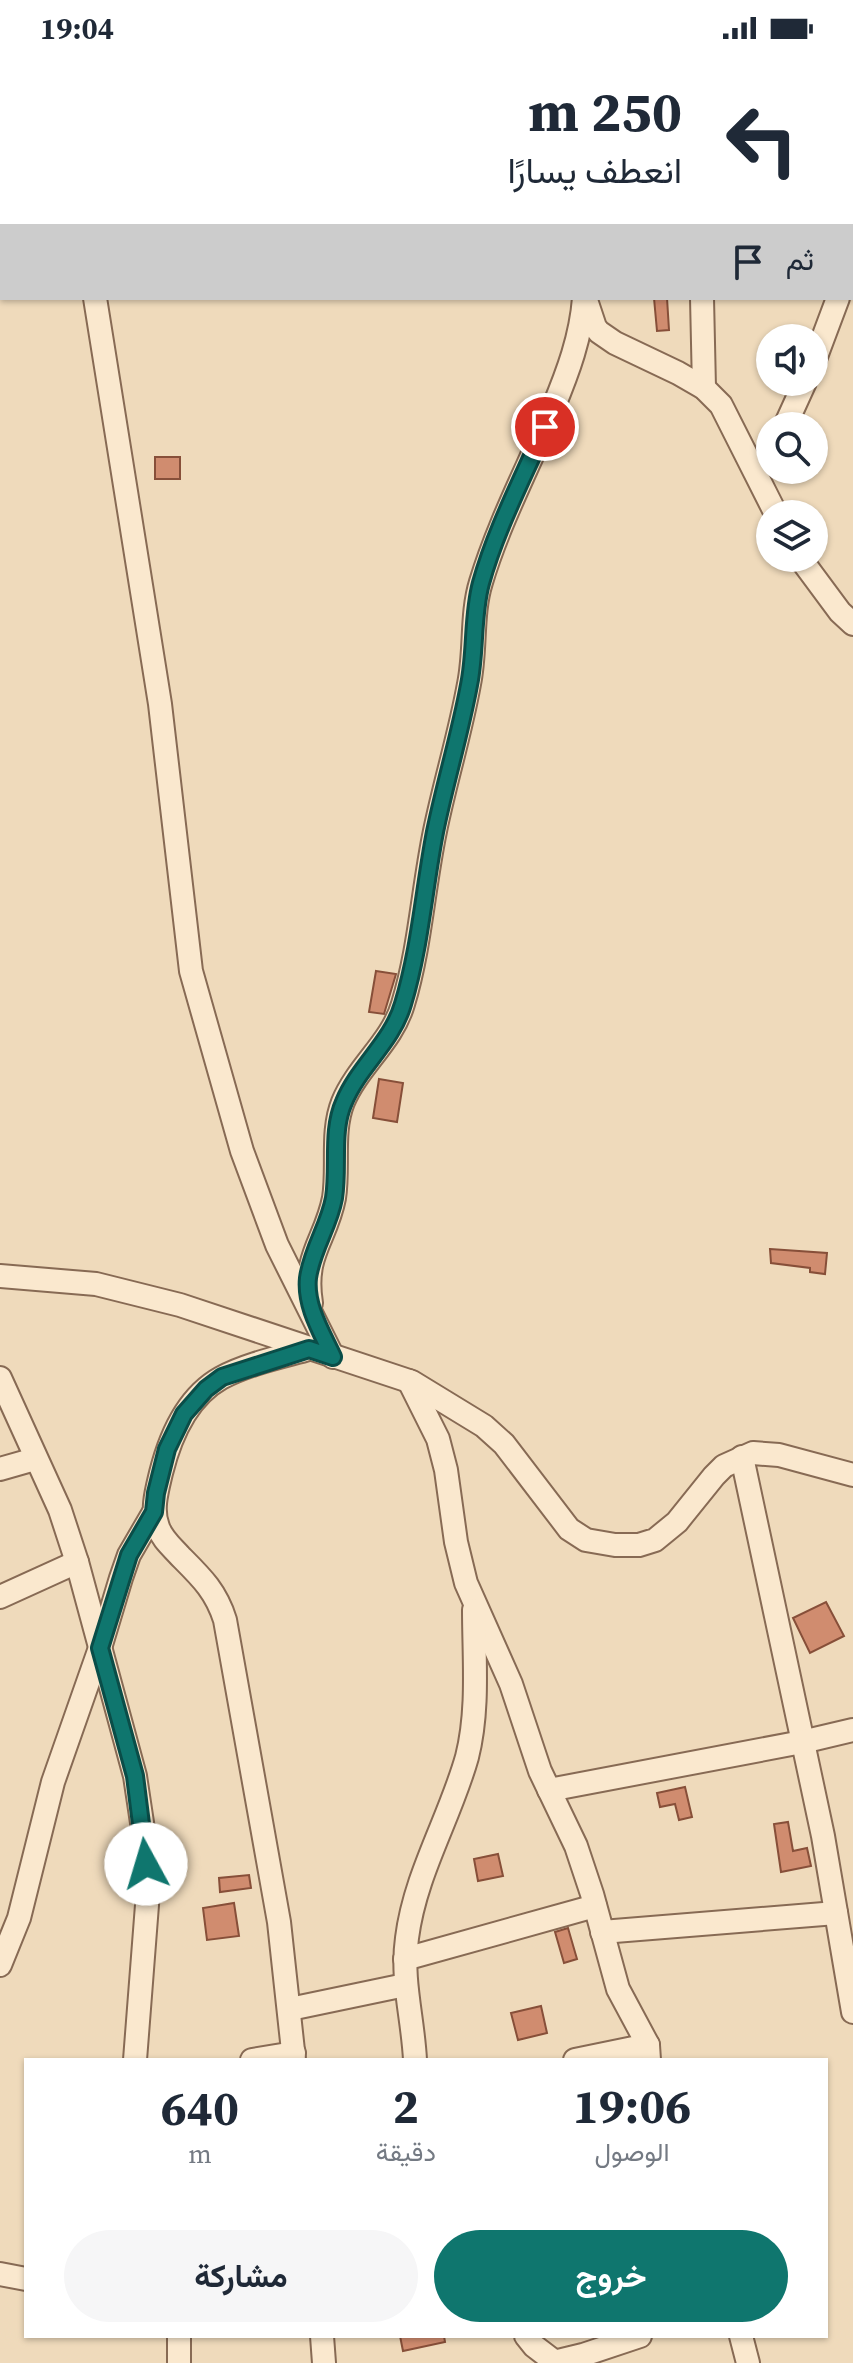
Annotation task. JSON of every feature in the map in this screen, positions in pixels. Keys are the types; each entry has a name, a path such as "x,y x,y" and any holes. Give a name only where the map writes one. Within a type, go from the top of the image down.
{"street":[{"path":"95,300 160,704 191,971 242,1151 277,1245 333,1357"},
{"path":"313,1316 307,1282 315,1247 334,1197 343,1102 392,1030 412,970 435,831 470,684 480,585 497,536 566,378 581,331 584,300"},
{"path":"585,300 599,332 704,388 721,405 756,474"},
{"path":"702,300 704,388"},
{"path":"828,325 837,300"},
{"path":"810,572 840,612 853,624"},
{"path":"0,1276 96,1284 180,1305 409,1381 442,1398 484,1426 504,1444 569,1529 586,1540 615,1545 639,1545 655,1540 677,1522 724,1466 753,1453 779,1455 850,1478"},
{"path":"273,2058 294,2056 290,2009 279,1922 225,1620 219,1601 209,1586 167,1542 154,1512 167,1449 184,1414 206,1389 222,1377 309,1349"},
{"path":"0,1378 60,1510 135,1776 148,1892 135,2058"},
{"path":"409,1381 438,1439 461,1567 504,1667 535,1759 576,1846 618,1989 649,2052 594,2058"},
{"path":"742,1457 823,1836 853,2012"},
{"path":"0,1469 35,1459"},
{"path":"0,1965 19,1918 53,1782 129,1555 154,1512"},
{"path":"0,1597 77,1562"},
{"path":"415,2058 405,1985 405,1959 414,1905 430,1852 468,1754 474,1701 474,1601"},
{"path":"549,1790 853,1730"},
{"path":"405,1959 595,1906"},
{"path":"602,1932 836,1913"},
{"path":"290,2009 405,1985"},
{"path":"0,2274 24,2279"},
{"path":"179,2338 179,2363"},
{"path":"322,2338 324,2363"},
{"path":"528,2338 552,2362 584,2359 635,2338"},
{"path":"742,2338 748,2363"}],"building":[{"path":"654,300 667,300 669,330 657,331"},
{"path":"155,457 180,457 180,479 155,479"},
{"path":"376,971 396,974 384,1014 369,1012"},
{"path":"379,1079 403,1083 397,1122 373,1118"},
{"path":"770,1249 827,1253 825,1274 810,1272 810,1268 771,1263"},
{"path":"826,1602 844,1636 810,1653 793,1618"},
{"path":"685,1787 692,1817 679,1820 675,1804 660,1807 657,1793"},
{"path":"788,1822 793,1851 807,1848 811,1866 781,1872 774,1824"},
{"path":"498,1854 503,1876 478,1881 474,1859"},
{"path":"249,1875 251,1888 220,1892 219,1878"},
{"path":"234,1903 239,1936 207,1940 203,1908"},
{"path":"568,1928 577,1959 564,1963 555,1932"},
{"path":"541,2006 547,2033 518,2040 511,2013"},
{"path":"400,2338 444,2338 445,2342 403,2351"}],"route":[{"path":"146,1864 135,1776 100,1648 129,1555 154,1512 167,1449 184,1414 206,1389 222,1377 309,1349 333,1357 313,1316 307,1282 315,1247 334,1197 339,1119 343,1102 392,1030 402,1007 412,970 435,831 470,684 480,585 497,536 545,427"}]}
